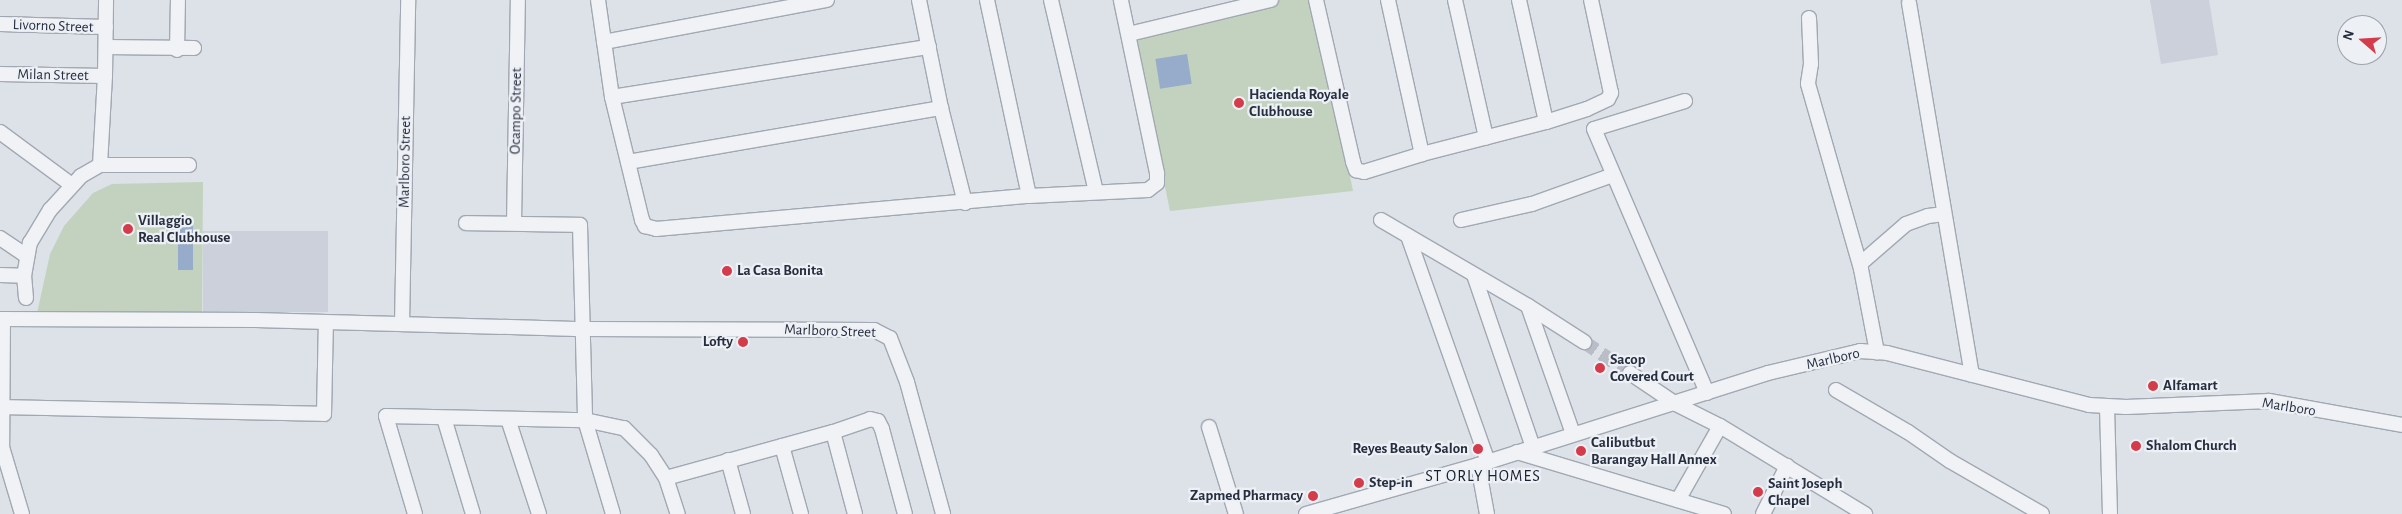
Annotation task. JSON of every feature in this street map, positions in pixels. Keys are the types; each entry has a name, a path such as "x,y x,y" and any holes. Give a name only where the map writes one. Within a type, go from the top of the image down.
{"street":[{"path":"100,165 105,76 106,0"},
{"path":"176,50 178,0"},
{"name":"Marlboro Street","path":"402,324 408,0"},
{"name":"Ocampo Street","path":"514,223 518,0"},
{"path":"598,0 612,97 642,220 645,226 650,229 1030,196 1148,190 1157,183 1121,0"},
{"path":"604,42 827,0"},
{"path":"919,0 941,108 966,203"},
{"path":"986,0 1030,196"},
{"path":"1051,0 1096,192"},
{"path":"1129,34 1218,6 1271,0"},
{"path":"1316,0 1356,170 1364,172 1422,154 1546,122 1604,102 1611,93 1590,0"},
{"path":"1388,0 1422,154"},
{"path":"1455,0 1486,138"},
{"path":"1520,0 1546,122"},
{"path":"1908,3 1972,375"},
{"path":"1809,18 1810,64 1808,84 1860,264 1877,352"},
{"name":"Livorno Street","path":"0,24 106,27"},
{"path":"612,97 928,47"},
{"path":"106,48 176,50 194,48"},
{"name":"Milan Street","path":"0,74 105,76"},
{"path":"1685,101 1594,129 1707,393"},
{"path":"628,162 941,108"},
{"path":"0,132 72,186"},
{"path":"26,298 24,276 26,256 30,243 50,210 81,176 100,165 189,165"},
{"path":"1461,220 1532,204 1613,176"},
{"path":"1860,264 1906,224 1928,216 1944,214"},
{"path":"1381,220 1528,306 1584,342"},
{"path":"466,222 580,225 585,420 613,514"},
{"path":"1408,236 1483,464 1487,514"},
{"path":"0,238 26,256"},
{"path":"0,275 24,276"},
{"path":"1474,275 1533,448"},
{"path":"1528,306 1573,434"},
{"path":"2,319 1,447 22,514"},
{"name":"Marlboro Street","path":"2,319 326,322 584,329 862,329 882,332 890,338 907,382 943,514"},
{"path":"0,407 324,414 326,322"},
{"name":"Marlboro","path":"1306,514 1483,464 1573,434 1676,404 1768,373 1860,351 1877,352 2075,402 2107,407 2269,401 2402,425"},
{"path":"1630,373 1676,404 1720,426 1864,514"},
{"path":"1836,390 1908,432 1950,461 2042,514"},
{"path":"2107,407 2110,514"},
{"path":"415,514 386,416 585,420 624,428 651,455 666,478 678,514"},
{"path":"444,418 473,514"},
{"path":"508,418 539,514"},
{"path":"666,478 833,432 870,419 878,421 882,429 905,514"},
{"path":"1678,500 1720,426"},
{"path":"1209,428 1236,514"},
{"path":"833,432 855,514"},
{"path":"782,446 801,514"},
{"path":"1517,452 1724,514"},
{"path":"728,460 743,514"},
{"path":"1763,514 1786,466"}],"shaded area":[{"path":"2150,0 2209,0 2218,55 2161,64"},
{"path":"203,231 328,231 328,312 203,312"}],"green space":[{"path":"1266,0 1314,0 1353,191 1170,211 1133,30"},
{"path":"203,182 202,315 36,318 50,254 64,226 93,193 112,184"}],"water":[{"path":"1187,54 1192,84 1160,89 1155,59"},
{"path":"178,226 193,226 193,270 178,270"}],"tunnel":[{"path":"1584,342 1630,373"}],"place":[{"name":"Hacienda Royale Clubhouse","path":"1239,103"},
{"name":"Villaggio Real Clubhouse","path":"128,229"},
{"name":"La Casa Bonita","path":"727,271"},
{"name":"Lofty","path":"743,342"},
{"name":"Sacop Covered Court","path":"1600,368"},
{"name":"Alfamart","path":"2153,386"},
{"name":"Shalom Church","path":"2136,446"},
{"name":"Reyes Beauty Salon","path":"1478,449"},
{"name":"Calibutbut Barangay Hall Annex","path":"1581,451"},
{"name":"Step-in","path":"1359,483"},
{"name":"Saint Joseph Chapel","path":"1758,492"},
{"name":"Zapmed Pharmacy","path":"1313,496"}],"district":[{"name":"ST ORLY HOMES","path":"1483,476"}]}
